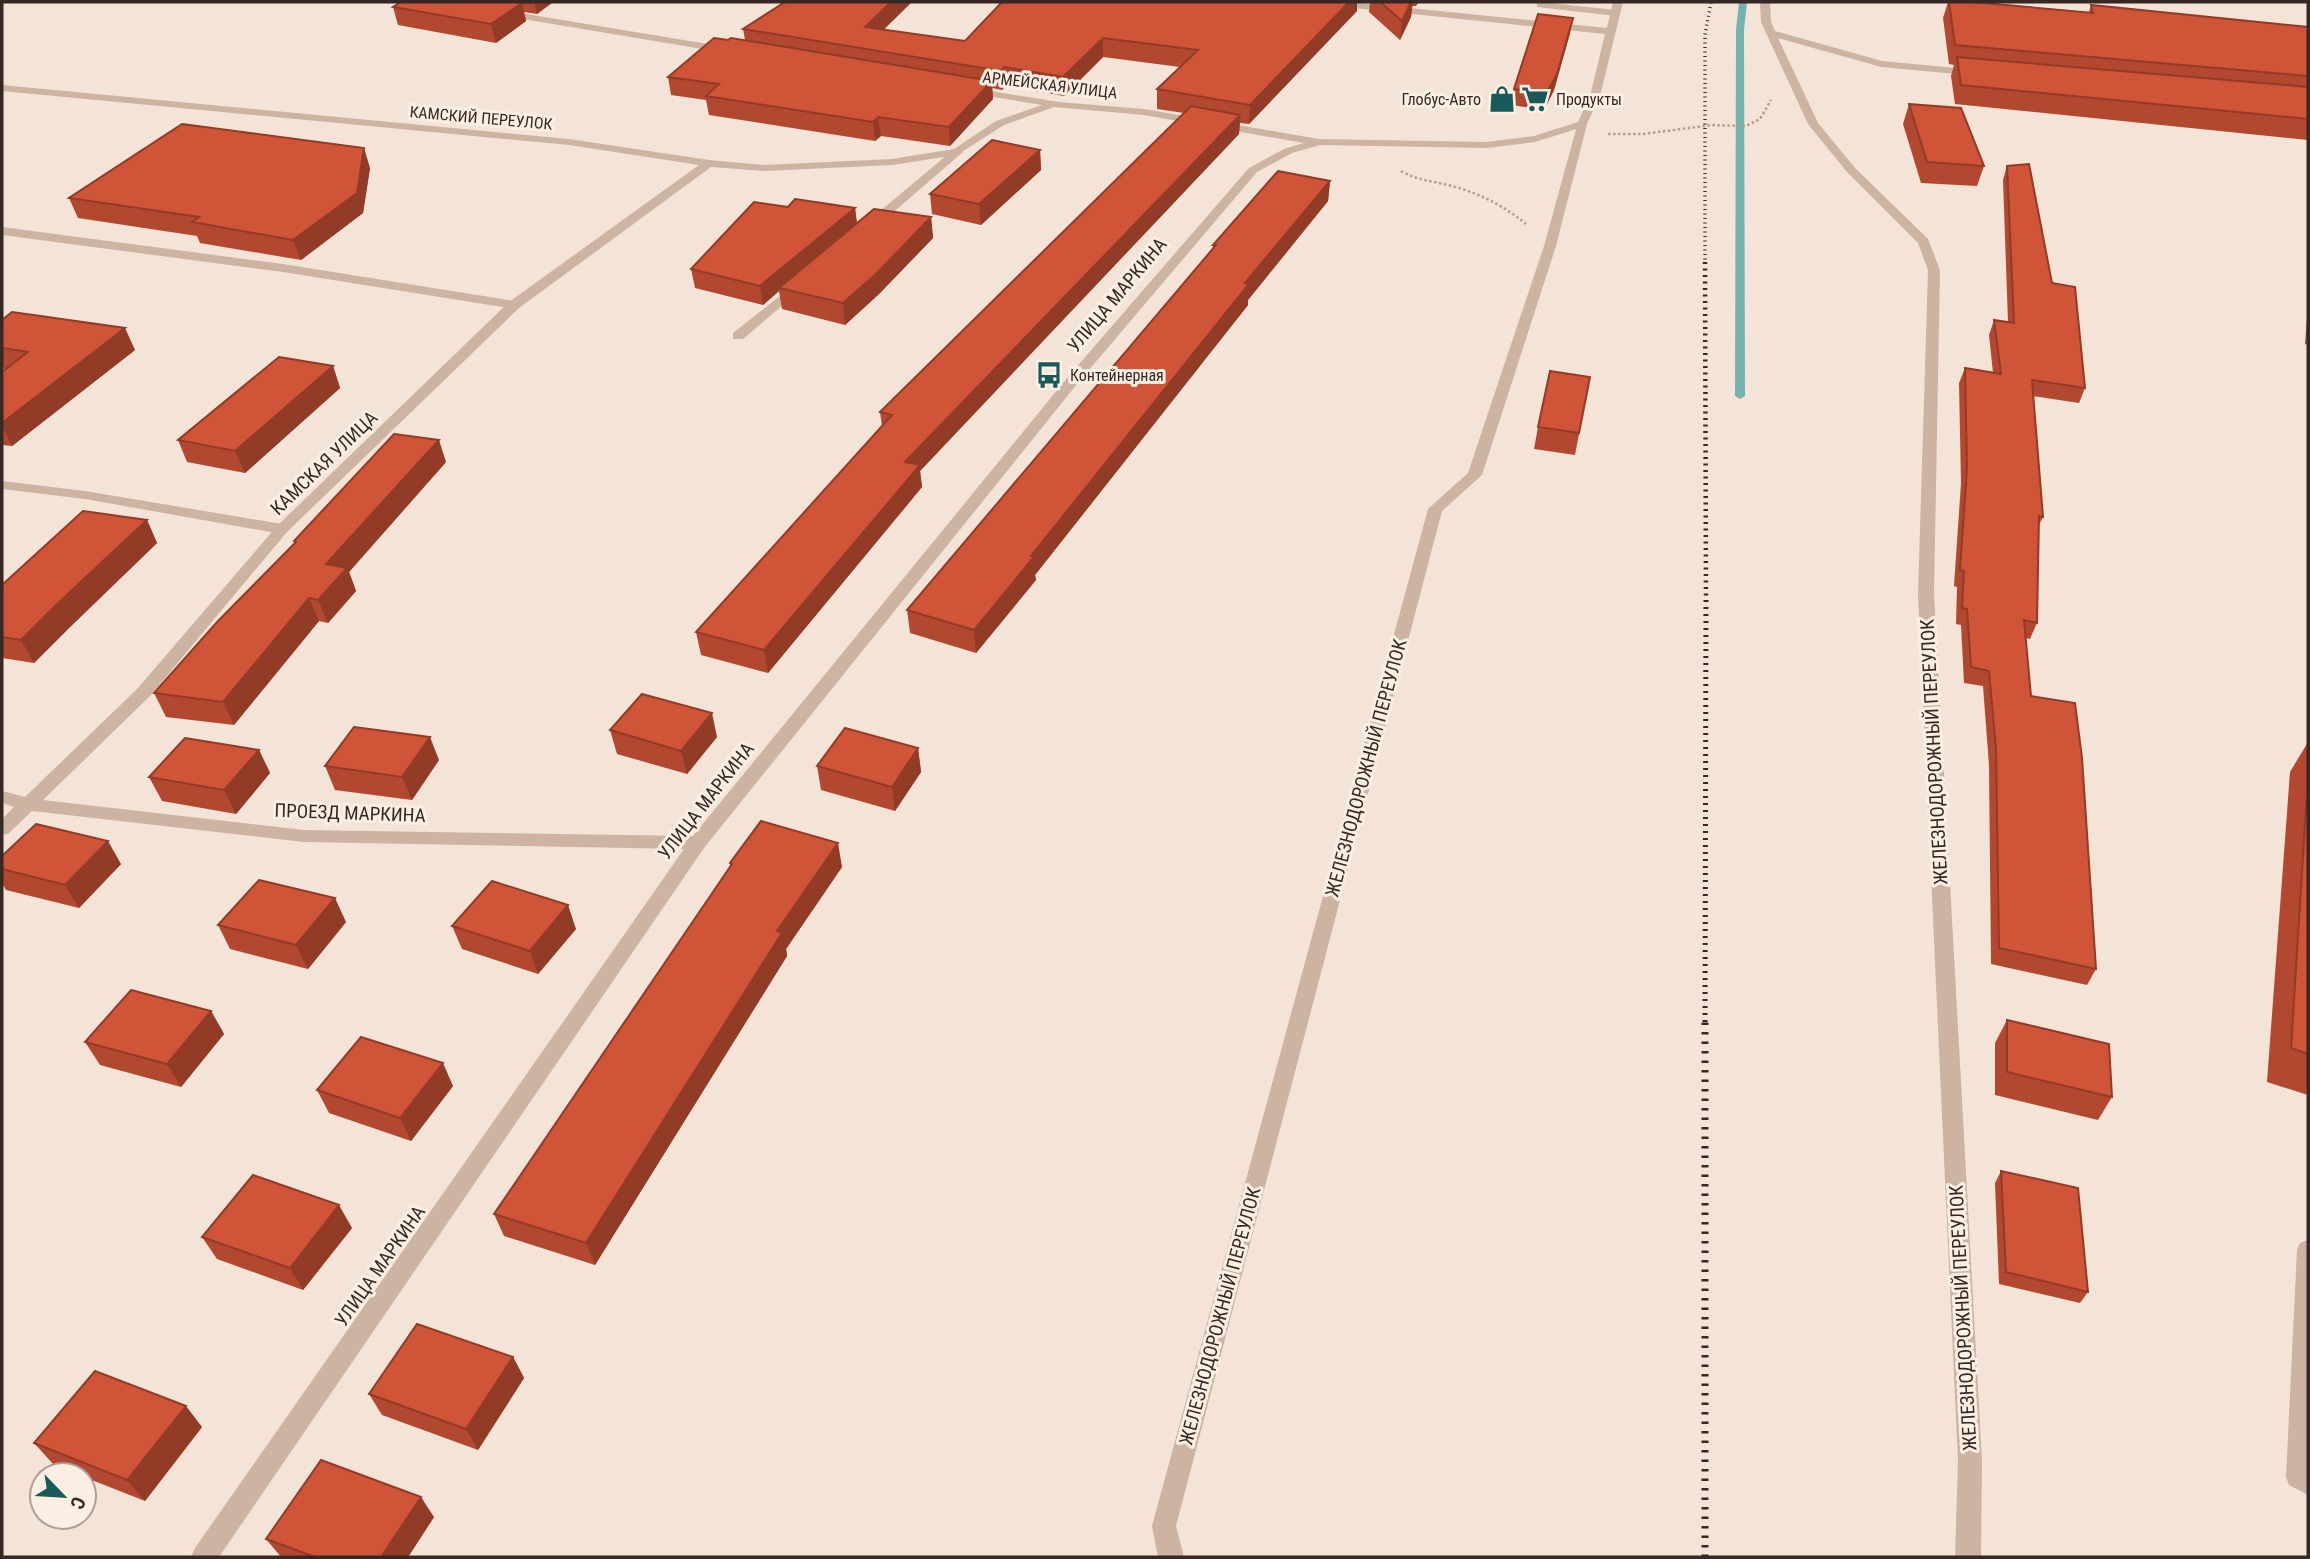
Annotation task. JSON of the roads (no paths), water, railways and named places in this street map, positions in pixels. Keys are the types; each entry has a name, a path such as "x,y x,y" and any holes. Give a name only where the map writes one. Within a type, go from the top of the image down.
{"street":[{"path":"1325,2 1612,32"},
{"name":"ЖЕЛЕЗНОДОРОЖНЫЙ ПЕРЕУЛОК","path":"1765,2 1766,22 1813,124 1851,170 1924,242 1934,271 1926,594 1970,1461 1968,1557"},
{"path":"1540,5 1617,7"},
{"name":"ЖЕЛЕЗНОДОРОЖНЫЙ ПЕРЕУЛОК","path":"1171,1557 1164,1526 1435,509 1475,475 1550,246 1582,124 1595,96 1617,7"},
{"path":"486,10 740,52"},
{"path":"1772,33 1881,65 1988,74"},
{"name":"КАМСКИЙ ПЕРЕУЛОК","path":"2,88 569,142 709,163 764,167 892,162 957,152"},
{"name":"АРМЕЙСКАЯ УЛИЦА","path":"966,90 1059,105 1144,113 1319,142 1487,145 1535,139 1582,124"},
{"path":"863,231 957,152 1000,123 1024,113 1059,105"},
{"name":"УЛИЦА МАРКИНА","path":"204,1557 698,843 1080,371 1253,170 1288,151 1319,142"},
{"name":"КАМСКАЯ УЛИЦА","path":"2,829 144,692 282,529 514,305 709,163"},
{"path":"2,231 283,268 514,305"},
{"path":"738,336 811,275"},
{"path":"2,485 85,495 282,529"},
{"name":"ПРОЕЗД МАРКИНА","path":"2,797 28,804 304,836 698,843"},
{"path":"2308,1250 2298,1477 2308,1483"}],"waterway":[{"path":"1740,396 1740,30 1743,2"}],"railway":[{"path":"1705,262 1705,35 1711,2"},
{"path":"1705,262 1706,598"},
{"path":"1705,1022 1706,598"},
{"path":"1705,1022 1705,1557"}],"place":[{"name":"Глобус-Авто","path":"1502,99"},
{"name":"Продукты","path":"1535,99"},
{"name":"Контейнерная","path":"1049,375"}]}
